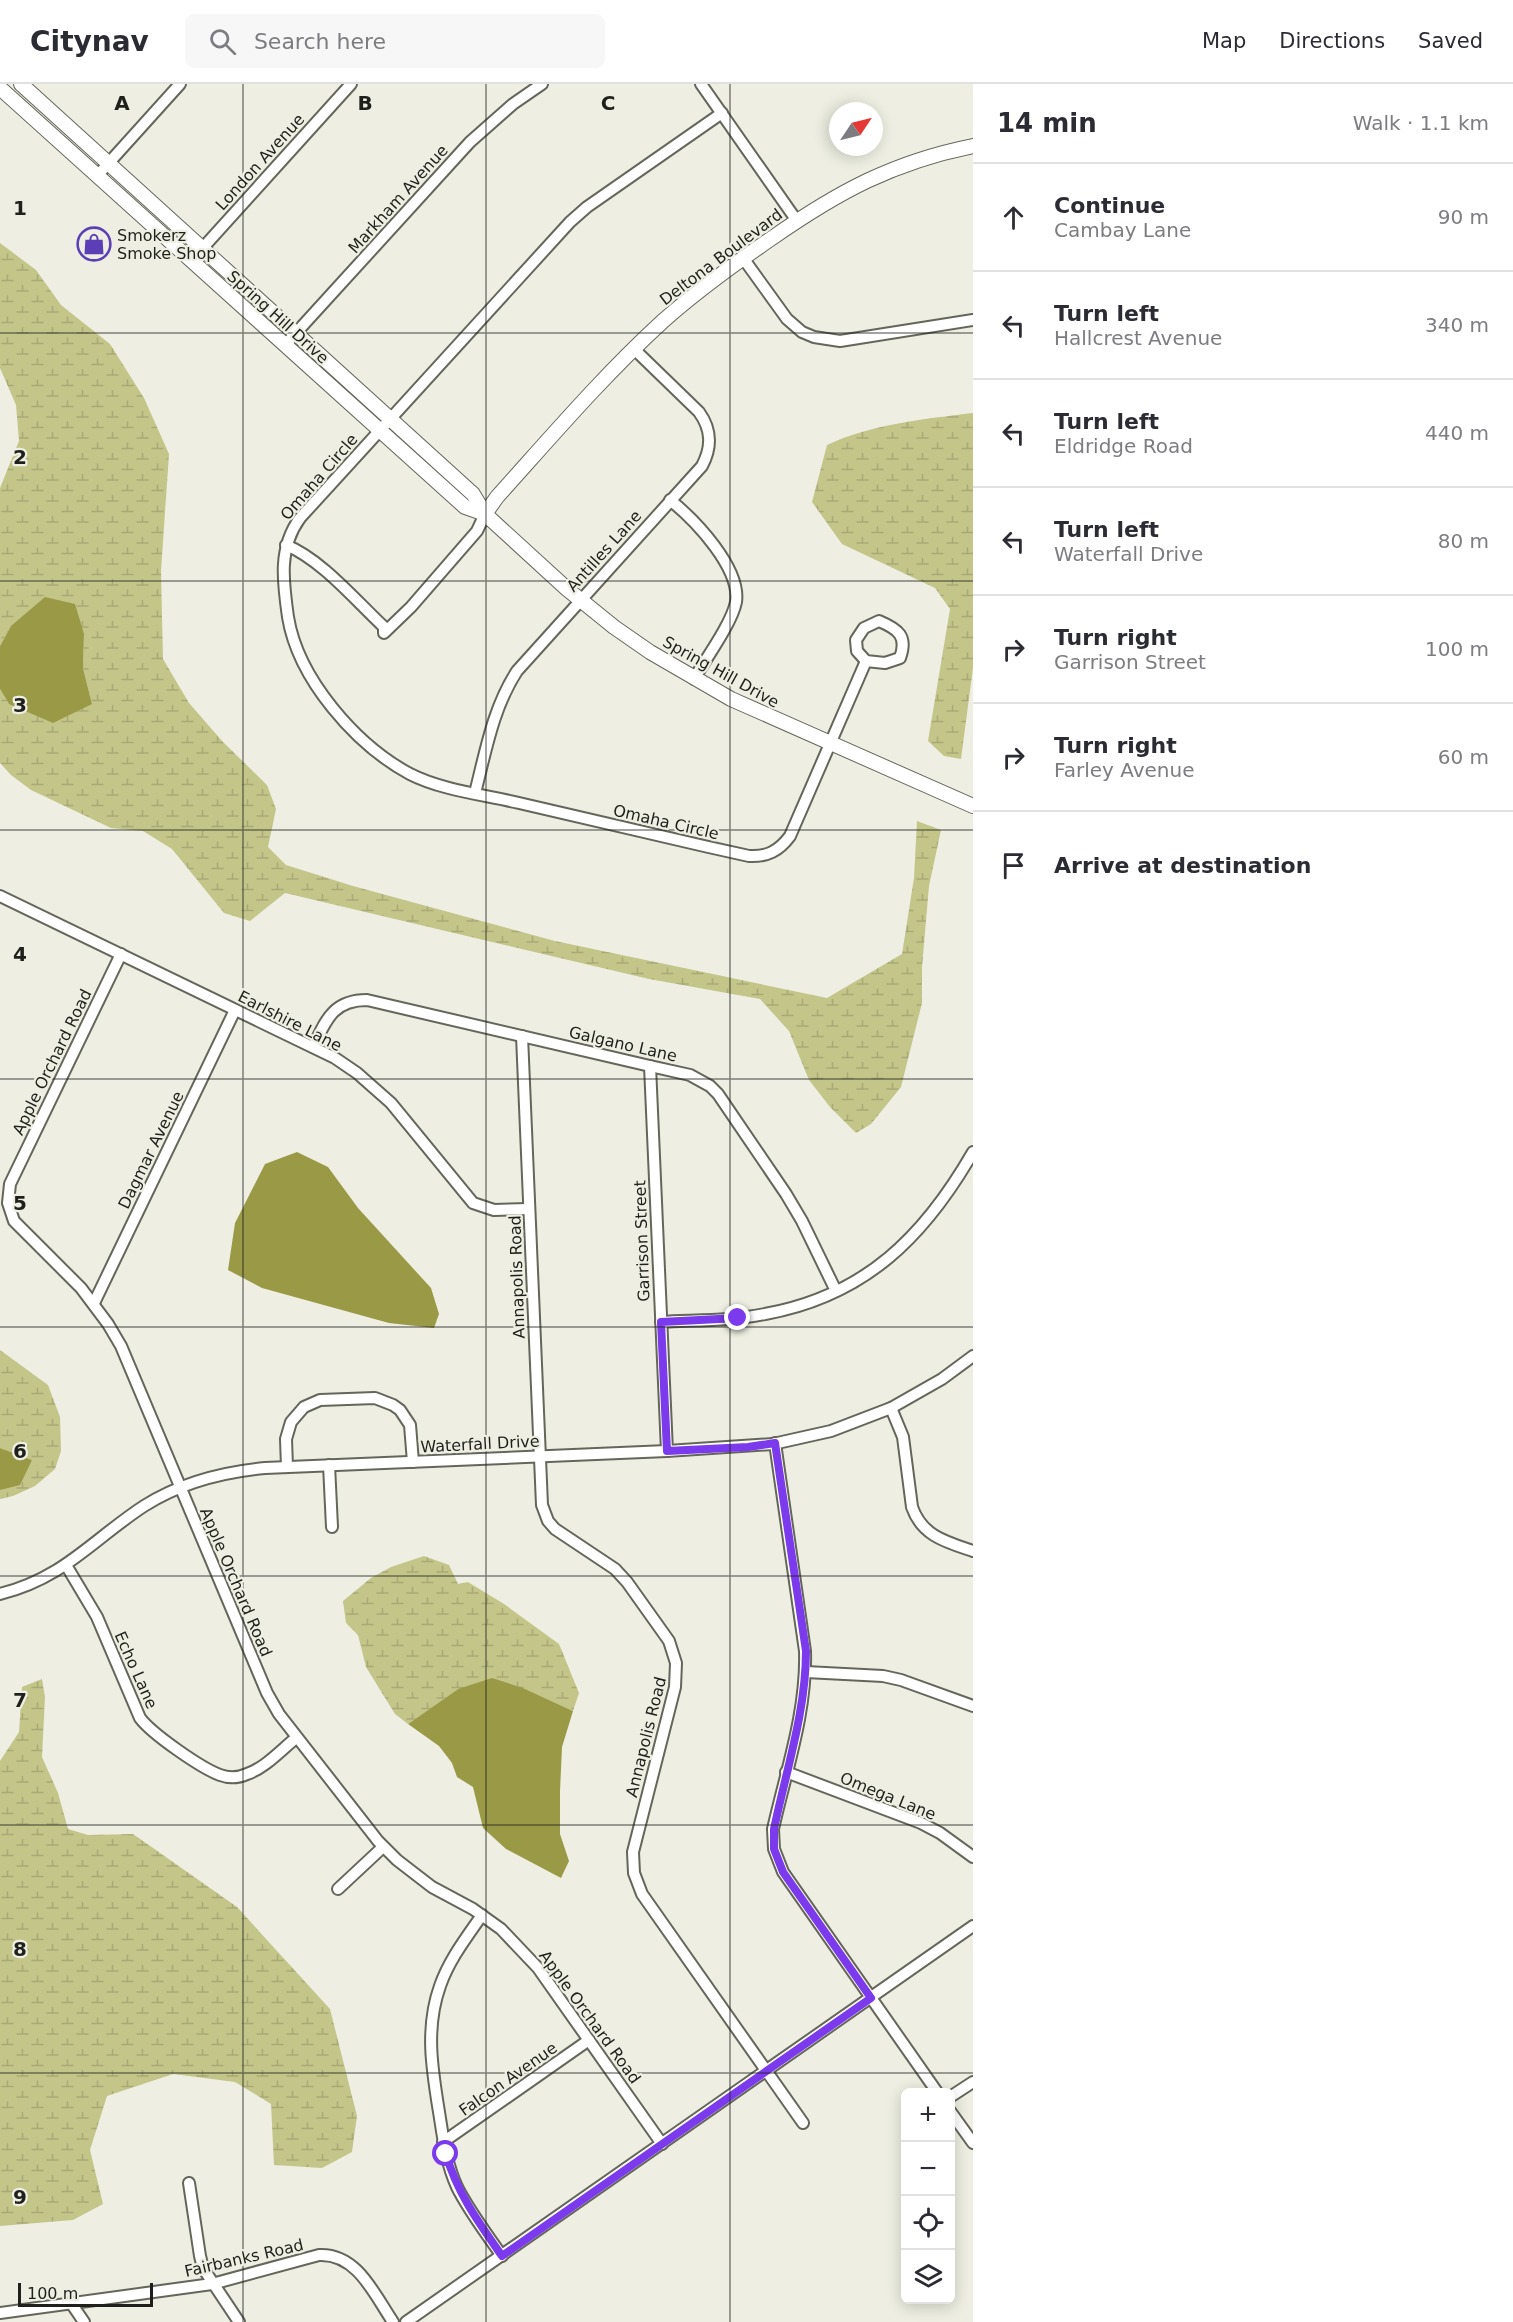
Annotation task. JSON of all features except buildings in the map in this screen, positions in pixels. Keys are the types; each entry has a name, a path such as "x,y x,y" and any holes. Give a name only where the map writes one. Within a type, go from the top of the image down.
{"main road":[{"name":"Spring Hill Drive","path":"21,84 473,494 485,514 580,600 641,646 694,680 830,744 973,806"},
{"name":"Spring Hill Drive","path":"0,88 465,507 485,514"},
{"name":"Deltona Boulevard","path":"485,514 504,488 597,386 695,294 743,258 835,196 881,173 910,162 973,146"}],"street":[{"path":"97,176 180,84"},
{"name":"London Avenue","path":"191,261 351,84"},
{"name":"Markham Avenue","path":"285,345 470,141 513,104 542,84"},
{"path":"701,84 797,221"},
{"name":"Omaha Circle","path":"722,113 587,207 570,222 300,518 292,529 283,561 285,597 290,626 302,663 326,698 342,718 375,751 393,764 428,781 475,793 758,857 777,850 790,836 866,662"},
{"path":"743,258 787,319 802,332 814,337 840,340 973,320"},
{"name":"Antilles Lane","path":"475,793 492,721 508,685 528,657 702,466 706,458 709,448 709,430 699,412 634,349"},
{"path":"670,500 687,514 714,546 731,575 736,594 732,613 694,680"},
{"path":"286,545 302,552 327,573 384,627 384,633 411,607 477,531 485,514"},
{"path":"879,621 892,626 901,634 905,646 900,658 885,663 866,662 857,651 856,640 864,628 879,621"},
{"name":"Earlshire Lane","path":"0,896 342,1063 375,1087 404,1118 473,1203 494,1210 529,1209"},
{"name":"Apple Orchard Road","path":"121,954 10,1184 9,1212 14,1221 94,1303 121,1346 267,1693 296,1738 383,1846 413,1874 482,1915 520,1948 538,1968 662,2144"},
{"name":"Galgano Lane","path":"313,1047 330,1015 342,1005 356,1000 367,1000 690,1075 710,1086 718,1094 786,1194 802,1221 836,1291"},
{"name":"Dagmar Avenue","path":"94,1303 235,1010"},
{"name":"Annapolis Road","path":"522,1036 542,1505 548,1521 560,1533 622,1576 669,1641 676,1663 675,1687 633,1852 634,1873 642,1894 803,2123"},
{"name":"Garrison Street","path":"650,1066 667,1451"},
{"path":"661,1322 738,1318 765,1314 791,1308 836,1291 880,1265 919,1231 951,1190 973,1152"},
{"name":"Waterfall Drive","path":"0,1594 28,1584 66,1565 145,1505 180,1487 224,1473 287,1467 667,1451 748,1447 775,1443 831,1431 891,1408 942,1379 973,1356"},
{"path":"287,1467 286,1439 291,1422 304,1407 320,1400 375,1398 393,1405 400,1410 410,1425 413,1462"},
{"path":"891,1408 903,1437 915,1516 921,1526 935,1537 973,1551"},
{"path":"775,1443 806,1651 806,1672 802,1702 774,1829 774,1849 777,1861 934,2088"},
{"path":"329,1465 332,1527"},
{"name":"Echo Lane","path":"66,1565 97,1617 136,1709 152,1732 211,1770 229,1777 253,1772 296,1738"},
{"path":"806,1672 883,1676 973,1707"},
{"name":"Omega Lane","path":"786,1772 921,1823 940,1833 973,1857"},
{"path":"338,1888 383,1846"},
{"path":"482,1915 447,1968 440,1985 432,2018 431,2058 443,2142 450,2170 466,2204 502,2256"},
{"path":"406,2322 973,1926"},
{"name":"Falcon Avenue","path":"443,2142 589,2040"},
{"path":"955,2094 973,2082"},
{"path":"955,2117 973,2143"},
{"path":"189,2183 200,2256 212,2284 239,2322"},
{"name":"Fairbanks Road","path":"0,2313 212,2284 319,2255 337,2256 352,2265 393,2322"},
{"path":"71,2303 84,2322"}],"green space":[{"path":"0,243 36,270 61,305 110,344 144,398 169,454 161,571 163,659 189,703 223,742 267,785 276,809 268,847 286,865 353,886 555,941 827,998 902,954 914,878 917,821 941,830 929,886 922,967 922,1003 901,1087 871,1124 856,1133 830,1107 809,1080 789,1031 760,999 649,979 285,893 250,921 224,913 172,849 143,831 111,828 31,790 11,775 0,763 0,689 9,704 92,704 83,668 84,634 11,626 0,646 0,488 19,441 16,405 0,368"},
{"path":"973,413 973,668 961,759 944,756 928,741 950,609 935,588 842,544 812,502 827,445 880,427"},
{"path":"0,1350 48,1385 60,1417 61,1451 55,1469 35,1486 0,1499 0,1490 32,1460 0,1448"},
{"path":"424,1556 449,1565 458,1584 468,1582 504,1604 559,1644 579,1693 573,1711 523,1688 458,1689 408,1724 395,1714 366,1667 358,1635 346,1623 343,1601 371,1578 391,1567"},
{"path":"42,1679 45,1697 42,1757 58,1793 68,1829 88,1835 133,1834 237,1907 330,2009 357,2116 352,2152 322,2168 274,2165 271,2104 235,2082 173,2074 107,2096 90,2150 103,2204 73,2220 0,2226 0,1761 19,1732 22,1687"}],"shaded area":[{"path":"45,597 75,604 84,634 83,668 92,704 53,723 9,704 0,689 0,646 11,626"},
{"path":"297,1152 328,1167 358,1208 431,1288 439,1314 434,1328 389,1323 262,1288 228,1270 235,1223 265,1164"},
{"path":"0,1448 32,1460 20,1485 0,1490"},
{"path":"492,1678 523,1688 573,1711 562,1747 560,1834 569,1861 561,1878 506,1849 483,1828 473,1787 457,1777 452,1763 439,1746 408,1724 458,1689"}],"place":[{"name":"Smokerz Smoke Shop","path":"94,244"}],"route":[{"path":"446,2154 450,2170 466,2204 502,2256 871,1998 783,1872 774,1849 774,1829 802,1702 806,1672 806,1651 775,1443 748,1447 667,1451 661,1322 738,1318"}]}
